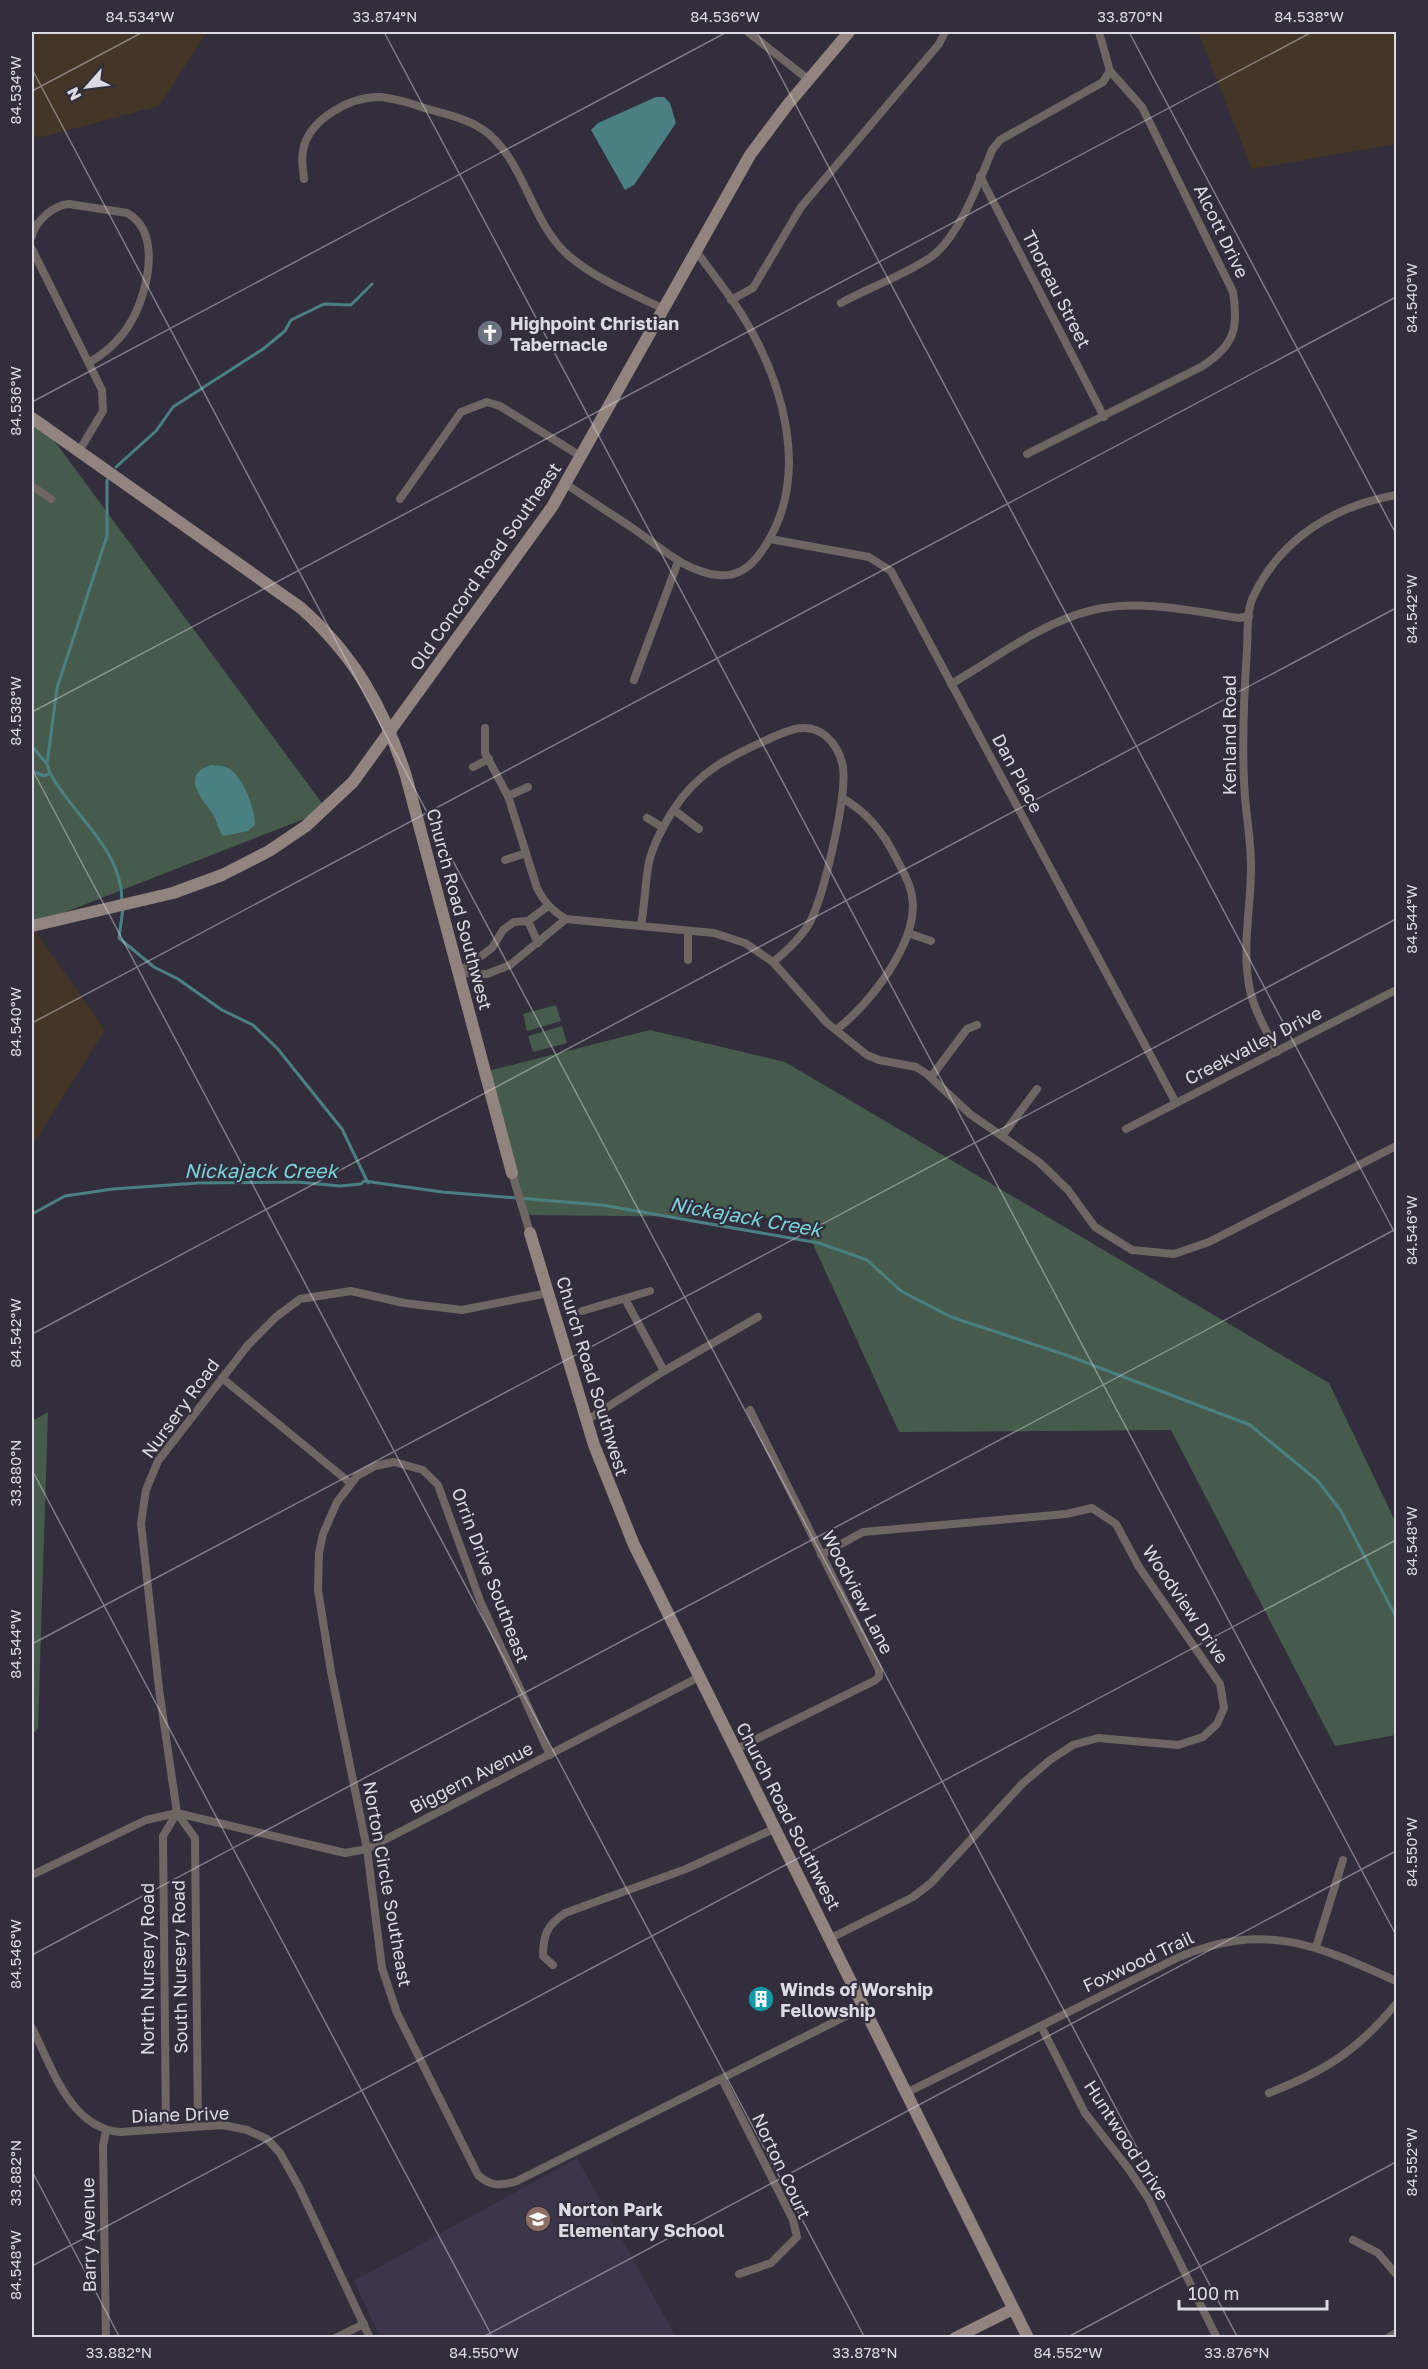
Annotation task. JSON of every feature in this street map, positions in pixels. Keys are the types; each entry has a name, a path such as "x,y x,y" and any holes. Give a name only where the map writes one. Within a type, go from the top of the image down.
{"street":[{"path":"748,32 809,80"},
{"name":"Old Concord Road Southeast","path":"32,926 189,888 222,875 290,837 319,816 345,790 391,731 537,530 582,457 750,155 849,32"},
{"path":"731,300 753,288 801,207 939,44 945,32"},
{"name":"Alcott Drive","path":"1027,454 1104,417 1214,359 1235,331 1237,315 1233,292 1142,107 1110,71 1099,32"},
{"path":"841,303 932,256 946,243 1000,140 1103,82 1110,71"},
{"path":"304,179 303,151 309,138 326,116 353,102 365,98 393,99 459,118 477,126 499,144 550,233 568,256 589,270 664,309"},
{"name":"Thoreau Street","path":"980,176 1104,417"},
{"path":"32,232 40,219 61,205 69,204 127,213 134,217 144,231 148,260 138,307 117,341 90,362"},
{"path":"32,249 102,390 103,411 79,451"},
{"path":"566,484 678,562 717,575 739,573 755,560 770,539 783,509 790,454 780,399 744,318 696,251"},
{"path":"400,499 461,412 487,402 500,406 582,457"},
{"name":"Church Road Southwest","path":"32,418 314,619 349,659 371,691 391,731 406,776 512,1173 586,1420 615,1501 699,1677 1028,2337"},
{"path":"32,486 51,499"},
{"name":"Kenland Road","path":"1277,1052 1255,1008 1248,984 1247,943 1251,864 1245,803 1243,710 1252,598 1267,571 1307,530 1336,512 1364,501 1396,495"},
{"name":"Dan Place","path":"770,539 869,557 891,571 1176,1103"},
{"path":"634,680 678,562"},
{"path":"951,684 1057,623 1094,610 1167,608 1239,618 1249,616"},
{"path":"485,728 483,742 489,759 508,796 537,888 548,906 566,919 641,925 731,937 759,950 836,1030 867,1055 879,1060 916,1067 931,1077 970,1114 1039,1162 1068,1190 1095,1227 1132,1250 1174,1254 1209,1242 1396,1146"},
{"path":"641,925 649,861 662,826 682,795 711,768 727,757 801,728 810,728 825,736 839,754 844,776 841,811 816,908 800,937 773,962"},
{"path":"473,767 489,759"},
{"path":"508,796 528,787"},
{"path":"836,1030 868,1001 886,975 908,933 914,907 904,874 878,829 858,807 842,798"},
{"path":"674,810 699,829"},
{"path":"647,818 662,826"},
{"path":"505,860 526,854"},
{"path":"458,973 492,948 503,930 514,922 528,921 548,906"},
{"path":"458,973 487,974 510,965 566,919"},
{"path":"528,921 538,943"},
{"path":"687,960 688,931"},
{"path":"908,933 931,941"},
{"name":"Creekvalley Drive","path":"1126,1129 1396,990"},
{"path":"931,1077 967,1029 977,1025"},
{"path":"1002,1136 1037,1089"},
{"name":"Nursery Road","path":"177,1813 159,1689 141,1523 146,1490 158,1461 248,1345 276,1317 300,1299 351,1291 404,1303 462,1310 548,1293"},
{"path":"582,1311 650,1291"},
{"path":"625,1299 664,1371"},
{"path":"586,1420 664,1371 758,1317"},
{"path":"222,1378 349,1482"},
{"name":"Woodview Lane","path":"736,1749 879,1677 876,1662 750,1410"},
{"name":"Orrin Drive Southeast","path":"349,1482 375,1466 394,1462 423,1470 438,1485 481,1603 550,1755"},
{"name":"Norton Circle Southeast","path":"349,1482 323,1534 319,1553 318,1590 331,1672 367,1849 382,1968 388,1991 410,2040 478,2175 485,2181 499,2185 517,2181 864,2007"},
{"name":"Woodview Drive","path":"821,1554 863,1532 1066,1514 1092,1508 1116,1524 1139,1567 1220,1684 1224,1708 1217,1724 1203,1737 1178,1745 1098,1738 1073,1745 1050,1760 1022,1785 931,1883 913,1897 831,1938"},
{"name":"Biggern Avenue","path":"177,1813 345,1853 367,1849 699,1677"},
{"path":"32,1875 146,1820 177,1813"},
{"name":"South Nursery Road","path":"177,1813 195,1838 198,2126"},
{"name":"North Nursery Road","path":"166,2129 163,1836 177,1813"},
{"path":"553,1965 543,1956 543,1938 551,1922 565,1913 696,1865 776,1828"},
{"path":"1316,1947 1343,1860"},
{"name":"Foxwood Trail","path":"906,2093 1179,1957 1221,1942 1258,1938 1286,1940 1316,1947 1396,1981"},
{"path":"1269,2093 1302,2080 1345,2056 1378,2026 1396,2004"},
{"name":"Huntwood Drive","path":"1041,2026 1085,2113 1148,2198 1217,2337"},
{"name":"Diane Drive","path":"32,2028 77,2112 93,2126 105,2131 223,2125 247,2130 267,2139 280,2153 370,2337"},
{"name":"Norton Court","path":"722,2079 792,2220 797,2237 771,2263 739,2274"},
{"name":"Barry Avenue","path":"105,2131 103,2146 106,2337"},
{"path":"1353,2240 1378,2253 1396,2274"},
{"path":"954,2337 1013,2309"},
{"path":"335,2337 364,2324"},
{"path":"1388,2337 1396,2333"}],"shaded area":[{"path":"32,32 207,32 159,106 42,137 32,136"},
{"path":"1198,32 1396,32 1396,144 1252,169"},
{"path":"656,97 664,97 670,103 676,123 634,185 625,190 591,130 598,123"},
{"path":"32,424 53,439 327,810 45,920 32,920"},
{"path":"211,765 226,767 243,784 250,801 255,825 248,831 223,836 213,814 199,794 195,781 197,775 202,769"},
{"path":"32,926 105,1030 32,1146"},
{"path":"556,1005 561,1021 527,1031 523,1014"},
{"path":"562,1026 567,1043 533,1052 528,1036"},
{"path":"650,1030 785,1062 1329,1383 1396,1523 1396,1735 1335,1746 1171,1430 899,1432 801,1218 526,1215 480,1073"},
{"path":"48,1412 38,1728 32,1735 32,1421"},
{"name":"Norton Park Elementary School","path":"577,2158 676,2337 380,2337 354,2281"}],"waterway":[{"path":"116,467 156,431 173,407 263,349 285,331 291,320 324,304 351,305 372,284"},
{"path":"107,480 107,536 57,688 47,764 56,783 110,856 116,870 122,901"},
{"path":"32,746 46,763"},
{"path":"32,771 44,776 49,774"},
{"path":"123,908 119,938 154,967 178,979 222,1010 253,1025 277,1048 342,1129 368,1183"},
{"name":"Nickajack Creek","path":"32,1214 65,1196 113,1189 198,1183 297,1182 340,1186 361,1184 364,1181 442,1192 602,1205 819,1243 867,1260 901,1291 951,1317 1066,1355 1250,1425 1318,1481 1341,1511 1396,1617"}],"place":[{"name":"Highpoint Christian Tabernacle","path":"490,333"},
{"name":"Winds of Worship Fellowship","path":"761,1999"},
{"name":"Norton Park Elementary School","path":"538,2219"}]}
